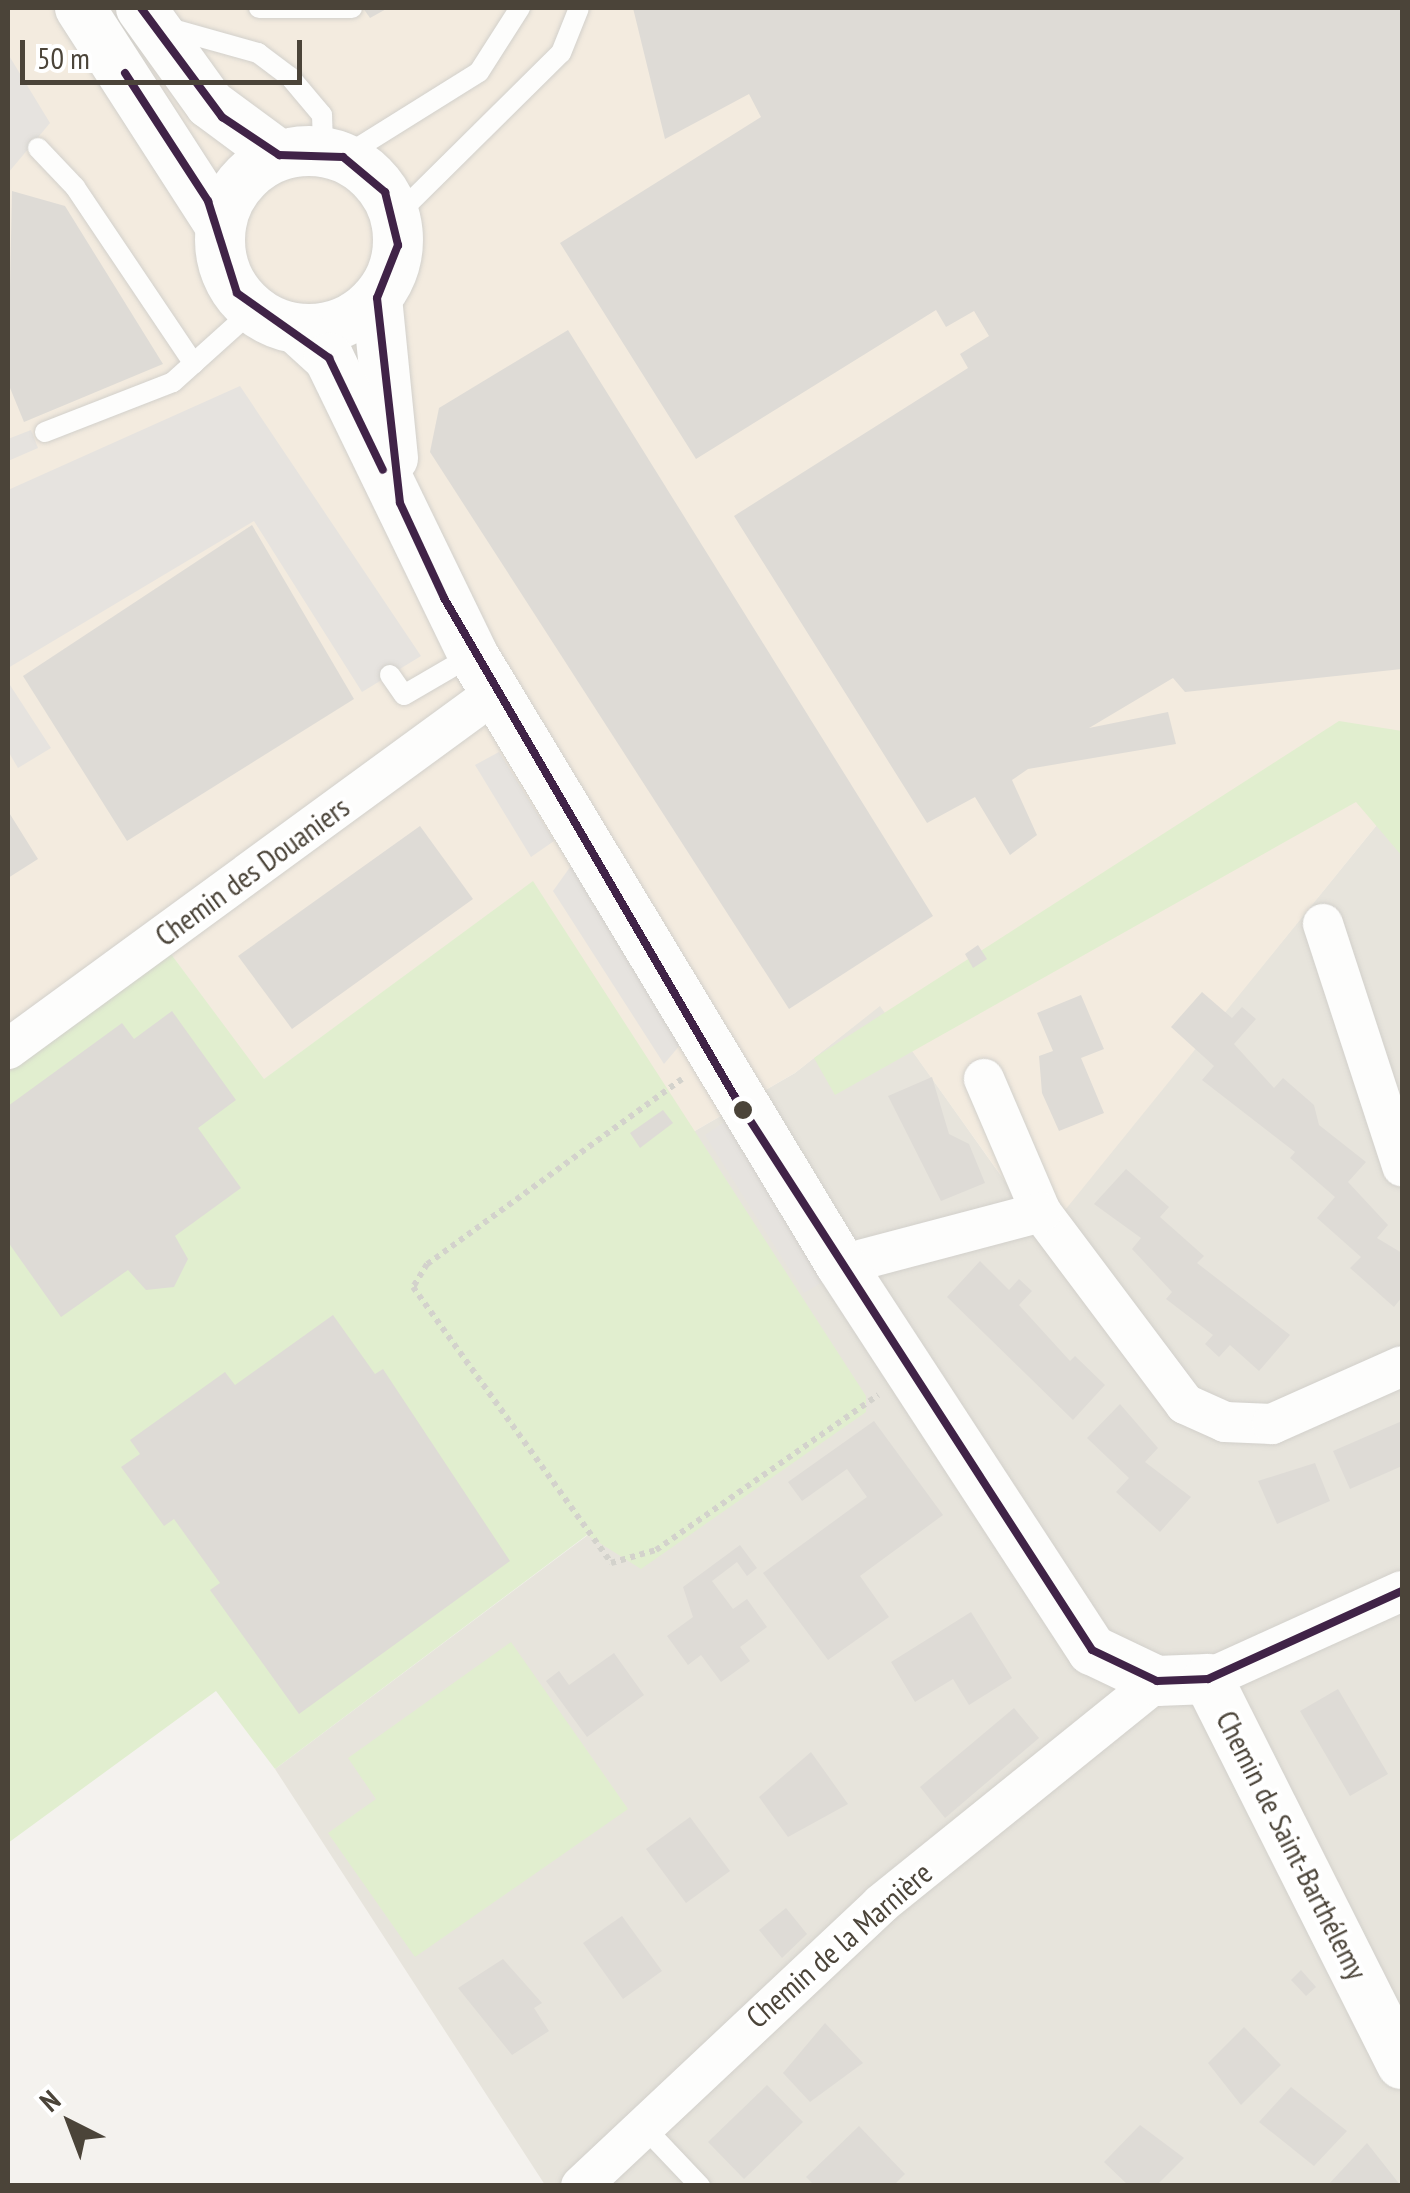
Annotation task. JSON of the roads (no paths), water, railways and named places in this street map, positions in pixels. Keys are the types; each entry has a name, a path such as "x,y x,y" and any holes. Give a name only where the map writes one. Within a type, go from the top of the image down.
{"street":[{"path":"80,8 220,225 225,272 275,320 329,358 484,674 713,1060 911,1374 1092,1650 1157,1680 1208,1679 1402,1591"},
{"path":"147,16 222,117 315,155 385,192 396,217 392,273 377,298 327,328 275,320"},
{"path":"220,225 241,182 315,155"},
{"path":"377,298 400,503"},
{"name":"Chemin des Douaniers","path":"8,1050 484,674"},
{"path":"1323,924 1402,1166"},
{"path":"984,1079 1041,1212 1159,1379 1225,1422 1272,1424 1402,1366"},
{"path":"841,1265 1041,1212"},
{"name":"Chemin de Saint-Barthélemy","path":"1208,1679 1402,2064"},
{"name":"Chemin de la Marnière","path":"581,2186 881,1904 1157,1680"}],"lane":[{"path":"241,8 352,8"},
{"path":"315,155 479,72 520,8"},
{"path":"396,217 561,54 579,8"},
{"path":"147,16 258,53 290,77 322,114 315,155"},
{"path":"38,148 76,187 194,364"},
{"path":"46,432 173,382 194,364 275,320"},
{"path":"390,675 404,695 484,674"},
{"path":"642,2126 700,2186"}]}
